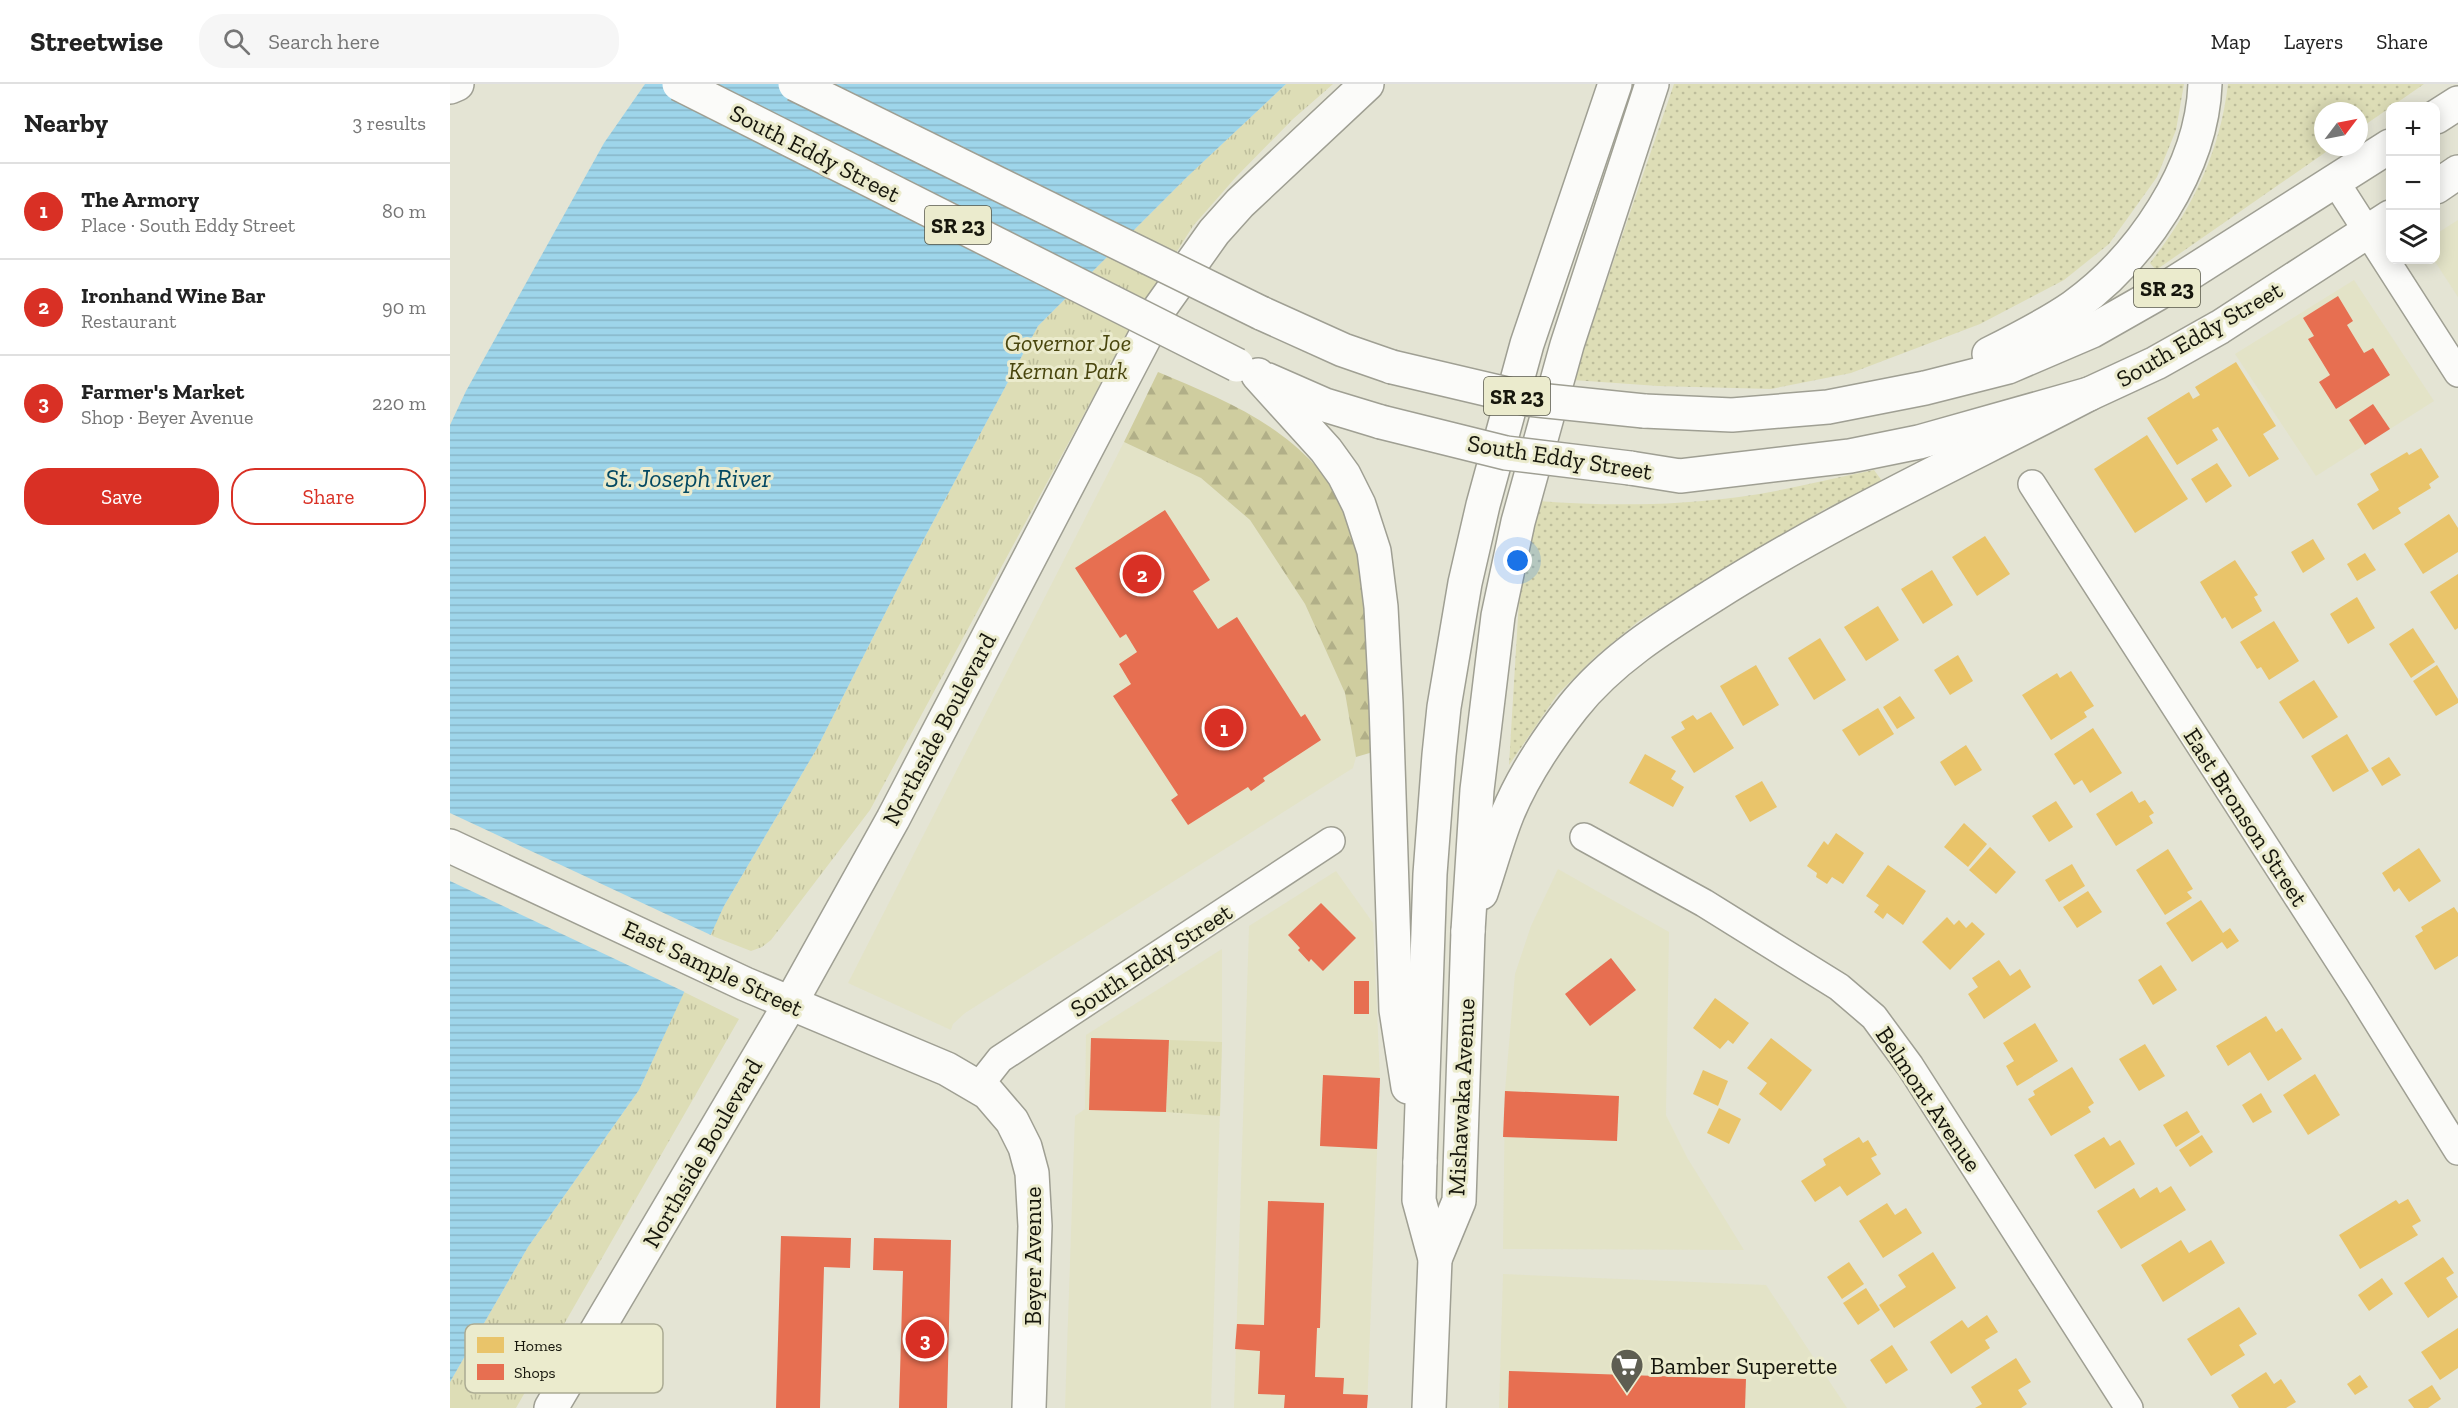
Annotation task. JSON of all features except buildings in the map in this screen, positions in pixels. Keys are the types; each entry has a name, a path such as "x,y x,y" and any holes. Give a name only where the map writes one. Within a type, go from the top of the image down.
{"main road":[{"path":"450,87 457,84"},
{"name":"South Eddy Street","path":"679,84 1247,370 1325,405 1381,422 1506,453 1680,476 1851,456 1919,442 2089,394 2156,363 2220,327 2379,225"},
{"name":"SR 23","path":"795,84 1261,313 1343,350 1392,367 1528,399 1644,411 1731,415 1827,407 1925,388 2008,367 2092,331 2157,294 2386,149"},
{"name":"Northside Boulevard","path":"601,1324 790,1004 893,819 1160,308 1214,232 1240,203 1367,84"},
{"path":"1420,1162 1430,874 1439,755 1444,708 1465,583 1483,505 1527,344 1616,84"},
{"name":"Mishawaka Avenue","path":"1435,1258 1459,1201 1475,801 1498,616 1515,534 1567,345 1652,84"},
{"path":"1925,388 2073,307 2112,275 2145,237 2175,190 2191,154 2205,97 2205,84"},
{"path":"2440,114 2458,102"},
{"path":"2440,184 2458,172"},
{"path":"1247,370 1326,450 1344,475 1359,506 1374,551 1381,608 1386,703 1396,1010 1420,1162"},
{"path":"1468,931 1507,815 1527,772 1573,707 1629,652 1756,568 1850,515 1948,468 2089,394"},
{"name":"East Sample Street","path":"450,846 745,984 947,1069 978,1087"},
{"name":"Beyer Avenue","path":"978,1087 988,1094 1012,1121 1025,1147 1032,1173 1035,1226 1029,1408"},
{"name":"Mishawaka Avenue","path":"1420,1162 1419,1200 1435,1258 1429,1408"},
{"name":"Northside Boulevard","path":"551,1408 560,1393"}],"street":[{"path":"2335,181 2379,225 2458,373"},
{"name":"East Bronson Street","path":"2032,484 2359,992 2458,1151"},
{"name":"Belmont Avenue","path":"1584,837 1704,903 1830,981 1874,1017 1910,1065 2129,1408"},
{"name":"South Eddy Street","path":"978,1087 1000,1059 1331,842"}],"shaded area":[{"path":"2458,220 2458,297 2437,264 2440,264 2440,231"},
{"path":"2354,280 2434,401 2316,476 2235,354"},
{"path":"1124,442 1201,478 1250,520 1305,604 1345,693 1356,757 1353,768 965,1013 953,1024 951,1030 848,983"},
{"path":"1558,869 1669,932 1666,1115 1688,1159 1744,1250 1503,1249 1505,1091 1515,974 1531,926"},
{"path":"1336,871 1373,923 1380,1078 1367,1408 1234,1408 1249,926"},
{"path":"1222,949 1222,1042 1211,1408 1065,1408 1075,1116 1085,1109 1086,1035"},
{"path":"1503,1274 1766,1285 1847,1408 1499,1408"}],"green space":[{"name":"Governor Joe Kernan Park","path":"1286,84 1333,84 1293,119 1236,177 1193,226 1143,305 870,810 771,940 751,951 710,935 724,906 816,750 903,578 1038,326 1187,177"},
{"path":"1674,84 2184,84 2176,130 2157,177 2109,244 2064,280 1980,324 1851,373 1771,389 1658,386 1573,380"},
{"path":"2228,84 2424,84 2398,102 2386,102 2386,110 2368,123 2368,102 2314,102 2314,156 2320,156 2156,270 2150,263 2179,222 2202,179 2211,157"},
{"path":"1158,372 1261,421 1297,448 1333,484 1346,512 1356,543 1363,578 1367,614 1373,752 1356,757 1345,693 1305,604 1250,520 1201,478 1124,442"},
{"path":"1874,470 1882,481 1825,509 1639,621 1596,656 1557,695 1509,765 1519,600 1538,501 1639,504 1714,500 1773,492"},
{"path":"684,992 739,1019 564,1324 484,1324 528,1247 639,1090"},
{"path":"1169,1040 1222,1042 1220,1116 1166,1112"},
{"path":"465,1356 465,1393 525,1393 516,1408 450,1408 450,1382"}],"water":[{"name":"St. Joseph River","path":"645,84 1286,84 1187,177 1038,326 903,578 816,750 724,906 639,1090 528,1247 484,1324 465,1324 465,1356 450,1382 450,425 466,391 604,143"}],"pier":[{"path":"450,813 713,936 687,993 450,881"}],"place":[{"name":"Ironhand Wine Bar","path":"1142,574"},
{"name":"The Armory","path":"1224,728"},
{"name":"Farmer's Market","path":"925,1339"},
{"name":"Bamber Superette","path":"1627,1394"}]}
